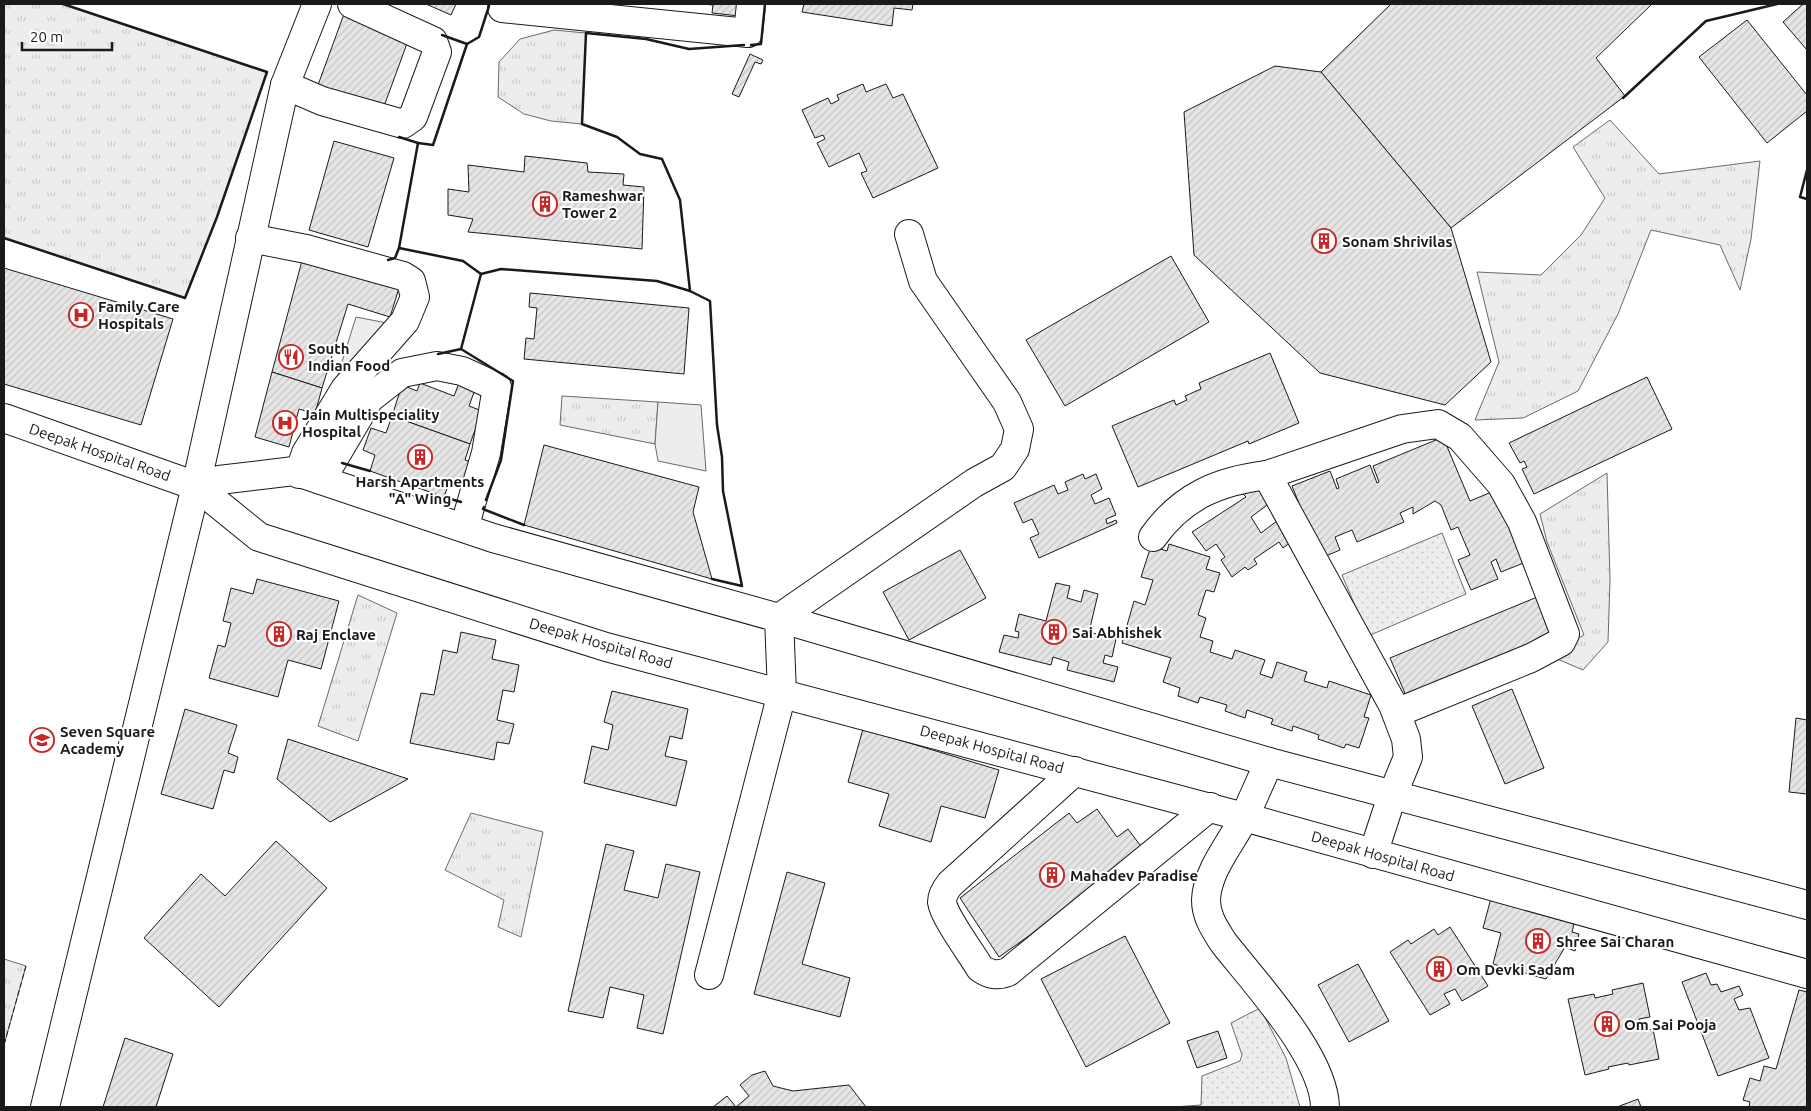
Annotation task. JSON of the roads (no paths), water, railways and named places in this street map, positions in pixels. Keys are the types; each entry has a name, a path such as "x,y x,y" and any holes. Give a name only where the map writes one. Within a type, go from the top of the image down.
{"street":[{"path":"45,1107 196,486 285,85 317,4"},
{"path":"285,85 322,101 403,124 413,117 437,52 433,41 352,4"},
{"path":"502,8 748,33 751,4"},
{"path":"779,618 974,483 1003,467 1015,448 1019,429 1007,402 923,281 909,234"},
{"path":"250,238 306,249 403,276 411,281 415,298 405,320 340,397 306,454 310,477"},
{"path":"310,477 369,399 402,373 437,366 462,371 497,387 486,453 464,528"},
{"name":"Deepak Hospital Road","path":"4,418 196,486 259,537 606,647 1210,807 1807,974"},
{"path":"1153,537 1167,517 1197,496 1217,486 1243,478 1267,475 1402,429 1438,424 1460,437 1490,469 1518,514 1566,634 1561,642 1532,658 1396,713"},
{"path":"196,486 219,480 294,471 464,528 779,618 1269,762 1807,905"},
{"path":"1267,475 1358,640 1396,713 1406,739 1408,756 1392,796 1373,854"},
{"path":"709,975 782,693 779,618"},
{"path":"1269,762 1244,817 1214,872 1207,890 1208,911 1211,922 1224,942 1309,1056 1320,1084 1325,1107"},
{"path":"1075,771 950,884 945,892 942,901 945,912 980,968 987,973 999,975 1008,972 1210,807"}],"place":[{"name":"Rameshwar Tower 2","path":"545,204"},
{"name":"Sonam Shrivilas","path":"1324,241"},
{"name":"Family Care Hospitals","path":"81,315"},
{"name":"South Indian Food","path":"291,357"},
{"name":"Jain Multispeciality Hospital","path":"285,423"},
{"name":"Harsh Apartments \"A\" Wing","path":"420,457"},
{"name":"Sai Abhishek","path":"1054,632"},
{"name":"Raj Enclave","path":"279,634"},
{"name":"Seven Square Academy","path":"42,740"},
{"name":"Mahadev Paradise","path":"1052,875"},
{"name":"Shree Sai Charan","path":"1538,941"},
{"name":"Om Devki Sadam","path":"1439,969"},
{"name":"Om Sai Pooja","path":"1607,1024"}]}
